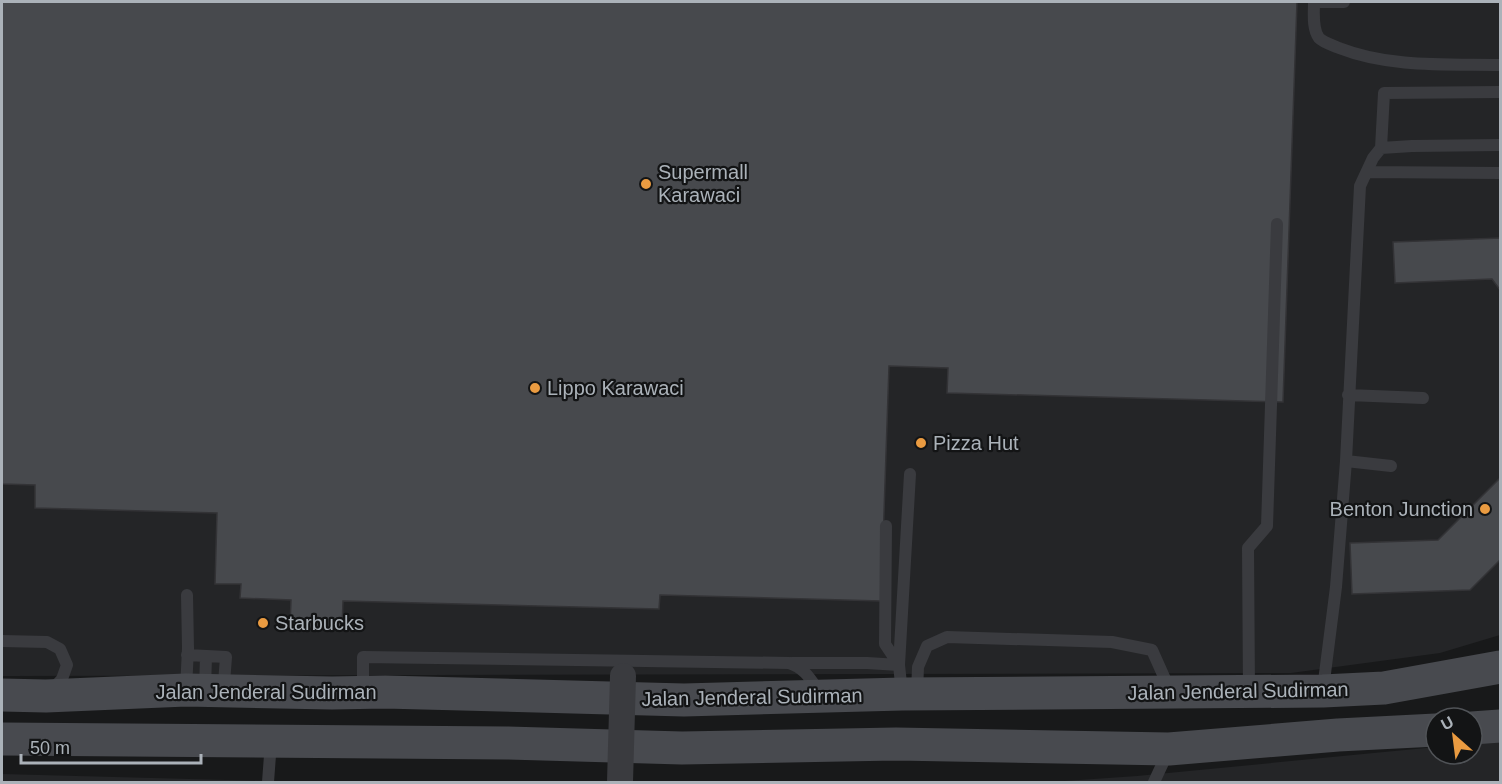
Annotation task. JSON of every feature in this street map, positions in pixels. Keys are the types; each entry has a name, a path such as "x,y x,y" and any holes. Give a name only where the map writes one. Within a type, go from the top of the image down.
{"street":[{"name":"Jalan Jenderal Sudirman","path":"2,695 46,696 204,691 385,692 684,700 823,697 906,685 1170,692 1323,691 1384,688 1500,668"},
{"path":"620,783 623,676"},
{"path":"72,740 204,691"},
{"path":"1210,692 1338,735"},
{"path":"684,700 766,747"},
{"path":"1484,727 1500,726"},
{"path":"2,739 507,743 682,748 896,744 1169,748 1424,731"}],"lane":[{"path":"1344,2 1314,2 1315,28 1321,40 1356,54 1390,61 1500,65"},
{"path":"1323,691 1336,587 1346,461 1360,186 1373,158 1381,148 1384,93 1500,92"},
{"path":"1381,148 1500,145"},
{"path":"1366,172 1500,173"},
{"path":"1249,692 1248,548 1267,526 1277,224"},
{"path":"1348,395 1423,398"},
{"path":"1346,461 1391,466"},
{"path":"906,685 910,474"},
{"path":"886,526 885,644 906,685"},
{"path":"187,595 187,655 204,691"},
{"path":"906,685 918,667 927,646 947,637 1112,642 1152,650 1170,692"},
{"path":"2,640 47,642 60,649 67,664 62,679 46,696"},
{"path":"187,655 226,657 224,683 363,686 363,657 867,663 906,685"},
{"path":"204,691 206,656"},
{"path":"789,663 805,672 823,697"},
{"path":"268,783 271,741"},
{"path":"1154,783 1169,748"}],"shaded area":[{"name":"Supermall Karawaci","path":"2,2 1500,2 1500,635 1440,653 1291,673 2,676"},
{"path":"1500,741 1500,782 1050,782 1137,776 1424,748 1424,766 1484,766 1484,742"},
{"path":"2,774 308,782 2,782"}],"building":[{"name":"Supermall Karawaci","path":"2,2 1297,2 1283,402 947,393 948,368 889,366 881,601 660,595 659,609 343,601 342,628 290,627 291,600 240,598 241,584 215,584 217,513 35,508 35,485 2,484"},
{"path":"1500,238 1500,290 1492,279 1395,283 1393,242"},
{"name":"Benton Junction","path":"1500,478 1500,560 1470,590 1352,594 1350,543 1438,540"}],"place":[{"name":"Supermall Karawaci","path":"646,184"},
{"name":"Lippo Karawaci","path":"535,388"},
{"name":"Pizza Hut","path":"921,443"},
{"name":"Benton Junction","path":"1485,509"},
{"name":"Starbucks","path":"263,623"}]}
